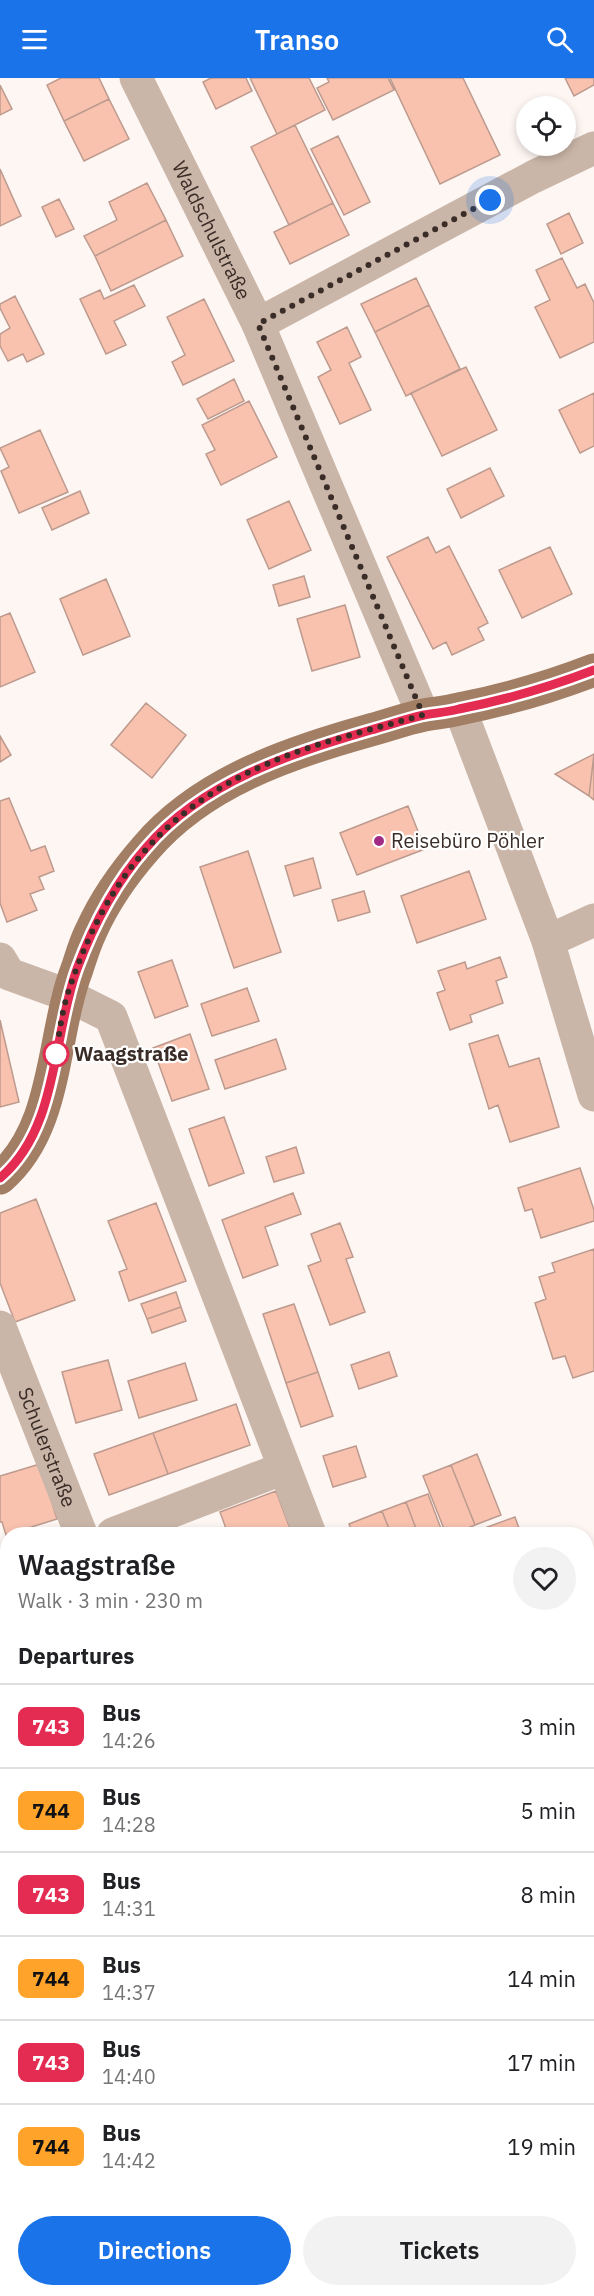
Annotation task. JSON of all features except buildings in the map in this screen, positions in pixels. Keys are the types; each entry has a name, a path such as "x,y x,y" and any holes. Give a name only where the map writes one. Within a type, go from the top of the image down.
{"main road":[{"path":"0,1178 21,1156 33,1136 44,1107 51,1082 67,995 91,931 118,886 146,847 177,818 214,792 267,764 340,739 423,715 460,709 549,687 594,670"}],"street":[{"name":"Waldschulstraße","path":"136,78 258,324 423,715"},
{"path":"258,324 532,177 594,148"},
{"path":"460,709 548,941 594,1095"},
{"path":"548,941 594,921"},
{"path":"0,959 9,974 67,995 111,1017 307,1527"},
{"name":"Schulerstraße","path":"0,1327 78,1527"},
{"path":"131,1527 284,1468"}],"bus line":[{"name":"743","path":"0,1178 21,1156 33,1136 44,1107 51,1082 67,995 91,931 118,886 146,847 177,818 214,792 267,764 340,739 423,715 460,709 549,687 594,670"}],"place":[{"name":"Reisebüro Pöhler","path":"379,841"},
{"name":"Waagstraße","path":"56,1054"}],"route":[{"path":"56,1054 55,1060 67,995 91,931 118,886 146,847 177,818 214,792 267,764 340,739 423,715 258,324 490,200"}]}
